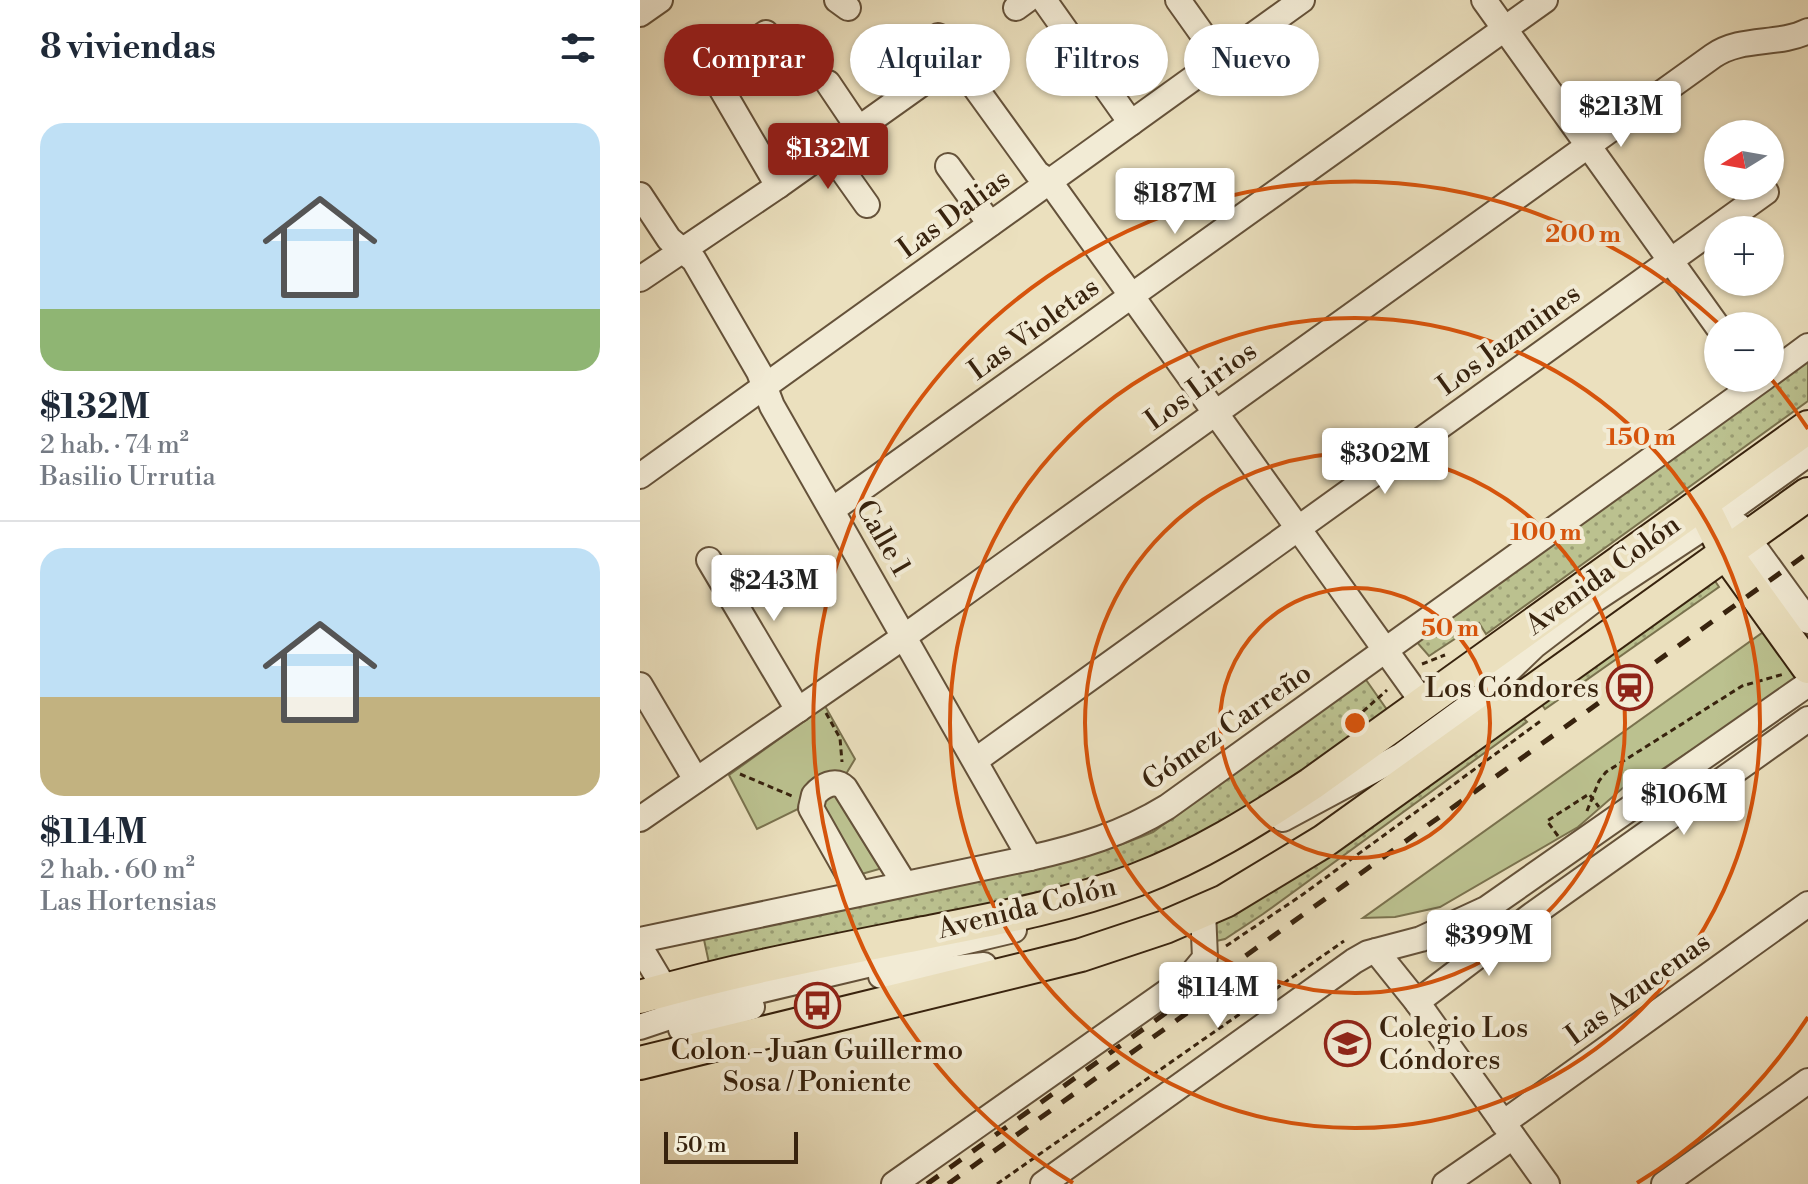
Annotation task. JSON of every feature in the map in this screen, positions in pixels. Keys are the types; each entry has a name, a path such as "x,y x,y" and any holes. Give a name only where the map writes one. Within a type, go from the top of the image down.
{"main road":[{"name":"Avenida Colón","path":"666,1017 1044,965 1117,944 1203,911 1270,876 1324,841 1721,529 1808,427"},
{"name":"Avenida Colón","path":"640,1063 666,1017 756,967 1048,908 1135,880 1197,853 1256,820 1424,704 1721,529 1808,494"},
{"path":"1721,529 1802,675"}],"street":[{"path":"640,14 660,0"},
{"path":"1044,0 1131,123"},
{"path":"1178,0 1195,24"},
{"name":"Las Dalias","path":"1269,24 1302,0"},
{"path":"1484,0 1707,312"},
{"name":"Las Violetas","path":"832,510 1545,0"},
{"name":"Los Lirios","path":"640,819 905,636 1721,50 1737,44 1790,38 1808,31"},
{"name":"Las Dalias","path":"640,476 1184,85"},
{"path":"834,92 859,129"},
{"path":"726,96 778,186"},
{"path":"640,279 905,96"},
{"path":"981,96 1037,173 1050,182 1424,704"},
{"path":"828,150 867,205"},
{"path":"948,166 990,224"},
{"name":"Calle 1","path":"640,195 669,239 694,260 765,386 772,406 1030,858"},
{"name":"Los Jazmines","path":"976,760 1755,200"},
{"name":"Gómez Carreño","path":"1784,363 1808,346"},
{"name":"Gómez Carreño","path":"640,940 1030,858 1092,843 1148,819 1743,392"},
{"path":"640,1027 750,992 943,948 1097,907 1172,880 1206,864 1402,755 1474,703 1565,621 1626,577 1721,529 1808,454"},
{"path":"1721,529 1808,621"},
{"path":"709,560 807,703"},
{"path":"1043,1184 1354,961 1376,951 1421,939 1502,899 1802,675"},
{"path":"640,685 696,780"},
{"path":"1417,1002 1532,915 1808,719"},
{"path":"859,893 812,813 824,792 845,788 904,883"},
{"name":"Las Azucenas","path":"1445,1184 1508,1130 1808,904"},
{"path":"894,1184 1191,975 1205,958 1203,911"},
{"path":"1421,939 1460,936 1532,915"},
{"path":"640,947 666,1017"},
{"path":"1376,951 1417,1002 1547,1184"},
{"path":"640,1041 666,1017"},
{"path":"1664,1184 1808,1081"}],"path":[{"path":"1581,816 1588,810 1599,781 1606,772 1742,686 1802,675"},
{"path":"718,765 824,792 842,757 840,738 807,703"},
{"path":"1233,942 1542,720"},
{"path":"1558,835 1566,829"},
{"path":"997,1184 1138,1082 1348,939"}],"green space":[{"path":"1808,358 1808,401 1486,634 1479,623 1429,656 1415,640 1761,392 1784,392 1784,375"},
{"path":"1713,578 1719,587 1545,709 1540,702"},
{"path":"1808,600 1808,674 1661,770 1625,786 1578,827 1440,907 1395,917 1363,918"},
{"path":"1364,677 1390,714 1220,830 1123,876 709,963 703,935 1043,867 1099,852 1153,832"},
{"path":"825,706 855,759 837,789 883,868 858,875 812,802 757,829 729,775"},
{"path":"1518,713 1527,722 1263,914 1225,939 1212,942 1213,916"}],"railway":[{"path":"927,1184 1808,553"},
{"path":"948,1184 1240,975"}],"place":[{"name":"Los Cóndores","path":"1630,688"},
{"name":"Colon - Juan Guillermo Sosa / Poniente","path":"817,1006"},
{"name":"Colegio Los Cóndores","path":"1348,1044"}]}
